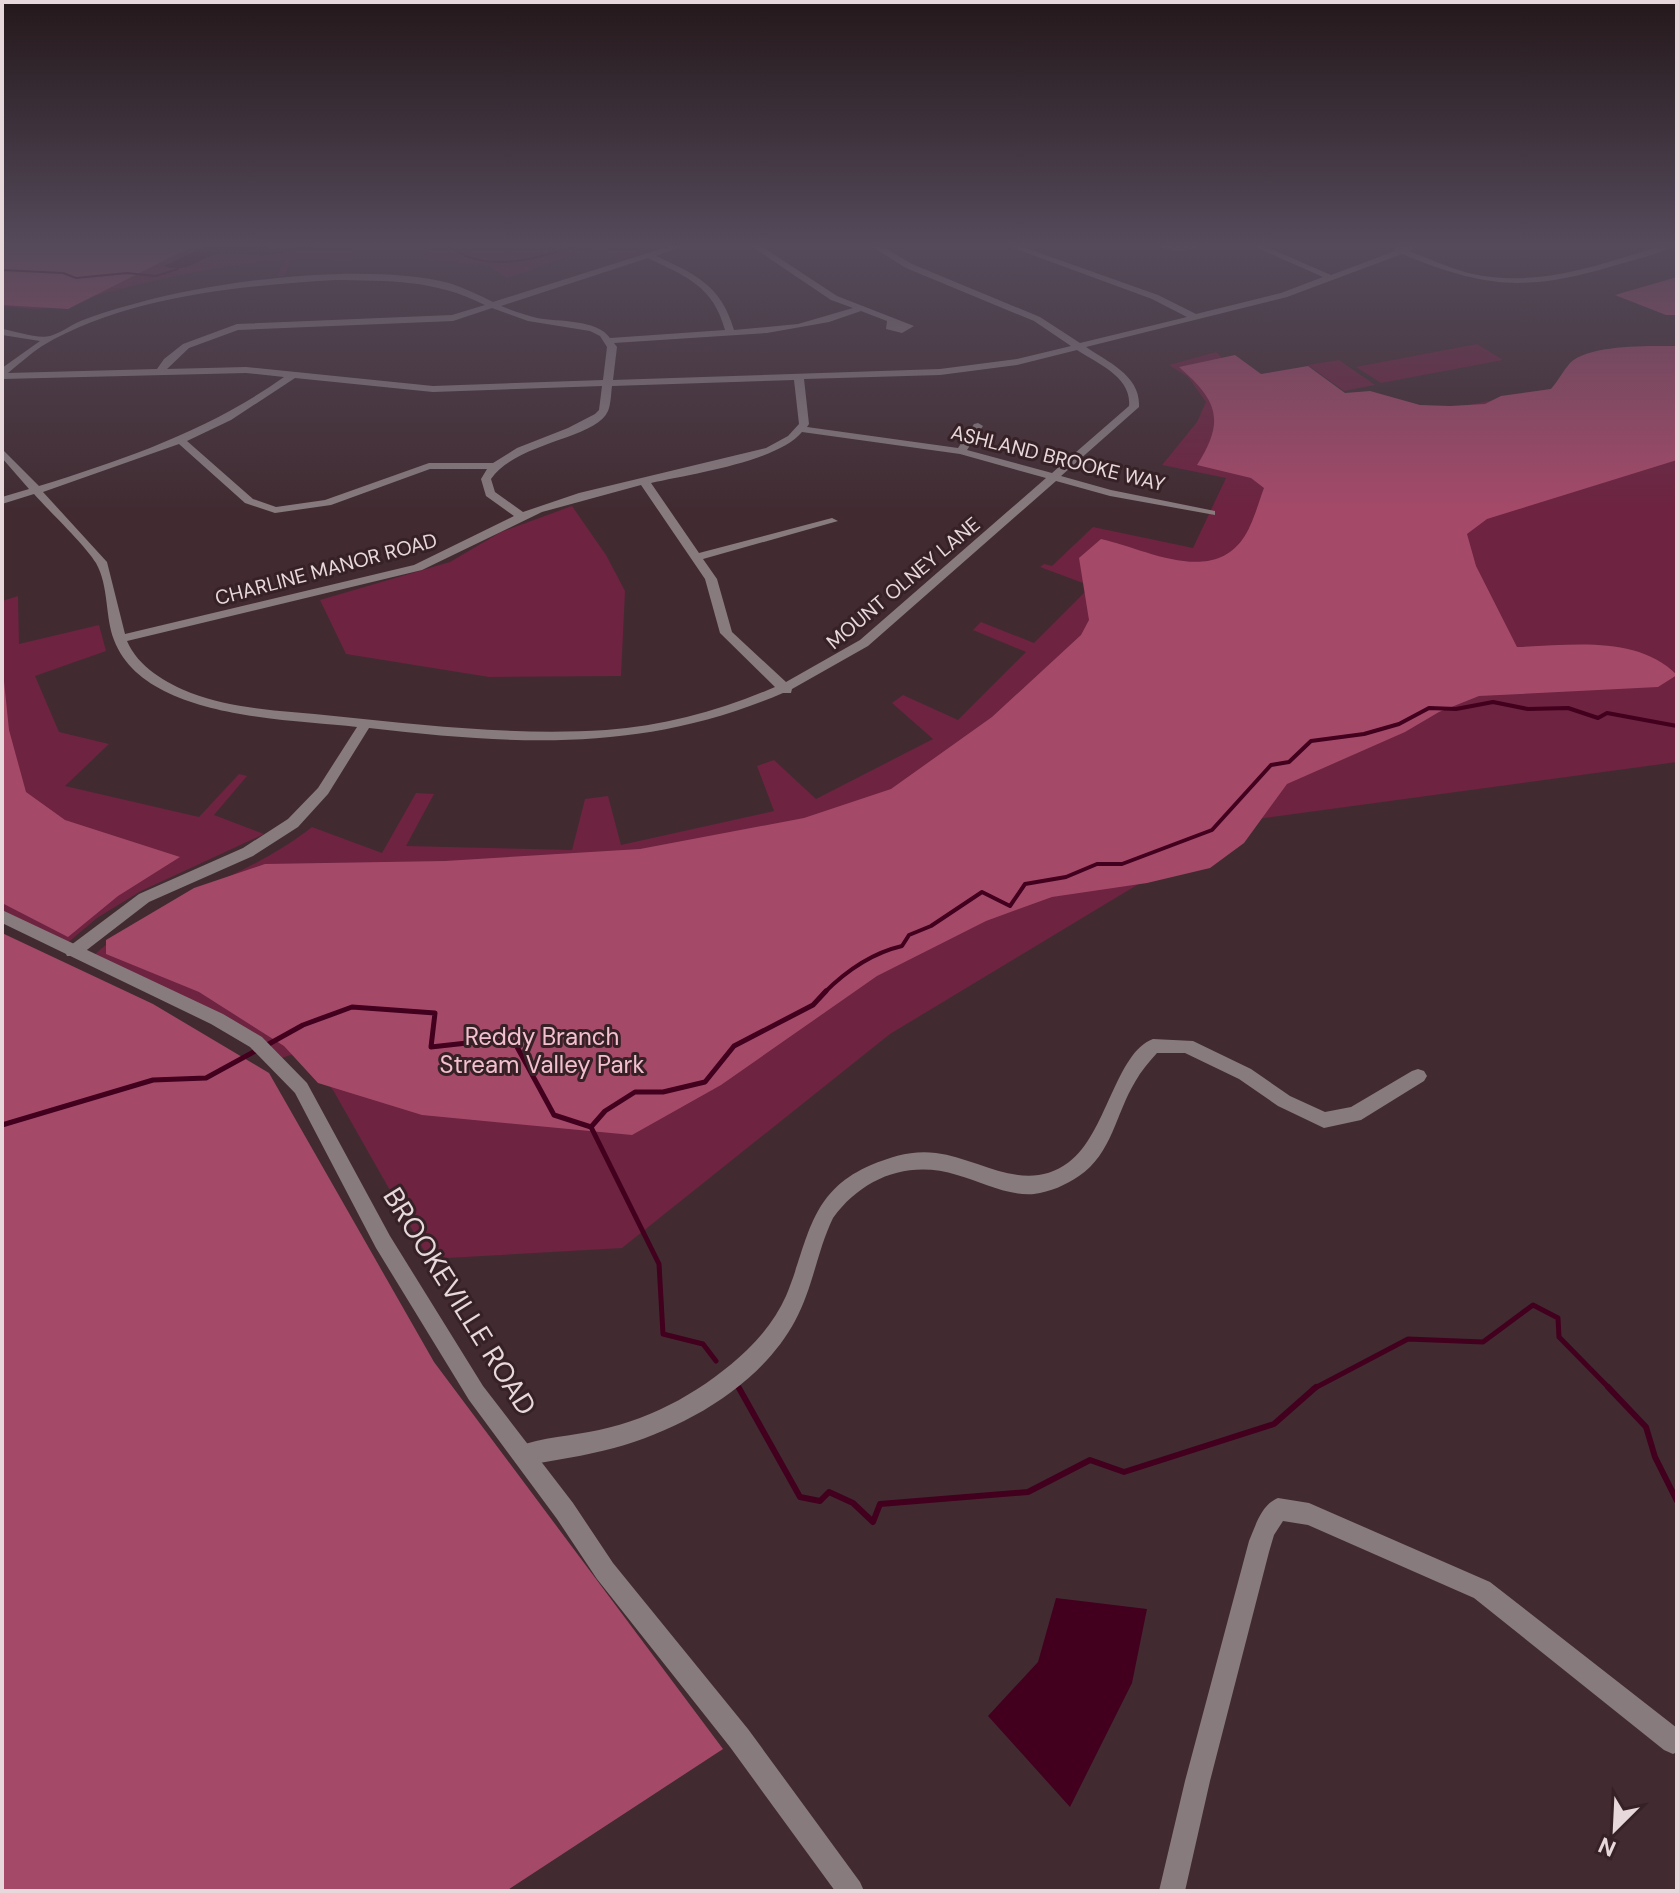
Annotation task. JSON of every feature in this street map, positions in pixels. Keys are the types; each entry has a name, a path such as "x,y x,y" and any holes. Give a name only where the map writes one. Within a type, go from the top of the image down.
{"street":[{"path":"17,334 47,339"},
{"path":"2,375 20,356 60,334"},
{"path":"160,372 167,361 186,346 217,334"},
{"path":"600,334 610,341 658,334"},
{"name":"MOUNT OLNEY LANE","path":"2,452 101,562 107,576 119,639 127,655 143,671 189,696 249,710 497,737 599,737 703,719 786,690 825,670 864,643 1057,477 1134,407 1135,395 1130,384 1059,334"},
{"path":"2,375 246,370 433,389 799,378 954,370 1017,362 1125,334"},
{"path":"521,515 487,490 486,479 494,466 513,454 592,422 604,410 610,341"},
{"path":"2,501 181,441 244,411 294,374"},
{"path":"799,378 804,420 800,429"},
{"path":"961,451 978,426"},
{"name":"ASHLAND BROOKE WAY","path":"800,429 961,451 1110,493 1211,513"},
{"name":"CHARLINE MANOR ROAD","path":"119,639 418,568 454,553 521,515 644,481 761,454 786,443 800,429"},
{"path":"181,441 249,501 275,510 327,503 429,466 460,463 494,466"},
{"path":"644,481 711,579 726,633 786,690"},
{"path":"698,557 832,521"},
{"path":"73,952 144,898 248,852 293,823 323,791 366,723"},
{"name":"BROOKEVILLE ROAD","path":"2,916 183,1002 256,1042 274,1058 313,1106 383,1242 476,1393 524,1455 605,1571 739,1738 851,1891"},
{"path":"524,1455 624,1434 669,1415 719,1387 752,1360 788,1315 823,1216 849,1186 888,1166 933,1161 1014,1185 1056,1179 1075,1168 1109,1127 1125,1083 1153,1046 1187,1046 1245,1074 1284,1101 1324,1120 1355,1114 1418,1076"},
{"path":"1172,1891 1197,1773 1254,1577 1264,1526 1278,1509 1309,1514 1482,1590 1673,1741"}],"green space":[{"path":"1477,344 1503,360 1381,383 1356,367"},
{"name":"Reddy Branch Stream Valley Park","path":"1677,346 1677,460 1487,519 1467,534 1476,566 1517,647 1601,645 1622,648 1642,653 1677,675 1658,687 1479,696 1439,712 1405,732 1287,784 1244,843 1210,868 1147,883 1052,897 986,921 877,976 721,1085 632,1135 422,1115 318,1083 284,1046 199,992 106,954 106,940 194,888 265,864 445,861 640,849 804,818 891,789 992,717 1081,635 1089,620 1079,558 1101,539 1175,560 1194,562 1212,560 1228,553 1242,540 1264,488 1251,478 1197,465 1212,435 1213,412 1202,390 1179,367 1235,355 1261,374 1308,366 1345,393 1370,391 1420,405 1450,406 1485,404 1501,396 1551,389 1570,363 1591,352 1621,347"},
{"name":"Reddy Branch Stream Valley Park","path":"1216,352 1264,399 1365,426 1677,363 1677,762 1243,821 890,1034 622,1248 429,1259 333,1090 302,1051 279,1059 92,957 144,919 258,862 312,827 382,853 416,793 434,794 406,846 572,850 585,799 608,796 621,845 774,811 757,766 774,760 816,799 933,739 892,703 903,695 958,720 1026,652 973,630 981,622 1034,643 1091,586 1040,567 1044,564 1052,566 1093,527 1193,548 1226,478 1162,465 1197,422 1206,402 1188,377 1169,365"},
{"path":"1339,360 1375,385 1344,391 1308,365"},
{"path":"572,506 606,555 625,591 621,676 489,677 346,654 320,600 450,562 501,532"},
{"path":"18,596 19,644 99,625 106,651 35,676 59,732 109,744 65,786 199,817 239,774 247,776 214,815 264,834 141,891 97,918 65,945 2,917 2,601"},
{"path":"2,662 9,730 26,792 65,820 180,857 118,896 68,937 2,903"},
{"path":"2,933 153,1004 269,1073 434,1362 723,1749 506,1891 2,1891"}],"shaded area":[{"path":"1056,1598 1147,1609 1132,1683 1070,1807 988,1716 1038,1662"}],"waterway":[{"path":"825,992 860,964 902,946 909,935 931,926 982,892 1010,906 1025,884 1066,877 1097,864 1122,864 1212,830 1271,765 1289,762 1311,741 1364,734 1399,724 1429,708 1456,709 1493,702 1528,709 1568,708 1598,718 1607,713 1677,726"},
{"path":"591,1127 605,1111 635,1092 663,1092 705,1082 734,1046 813,1005 825,992"},
{"path":"267,1045 303,1025 352,1007 435,1013 431,1047 494,1040 516,1045 554,1115 591,1127"},
{"path":"2,1125 153,1080 206,1078 259,1049"},
{"path":"591,1127 659,1264 663,1334 703,1344 716,1361"},
{"path":"1315,1388 1408,1339 1483,1342 1533,1305 1558,1318 1559,1337 1610,1389"},
{"path":"1608,1387 1646,1427 1655,1457 1677,1501"},
{"path":"739,1388 800,1497 820,1501 829,1492 853,1503 873,1522 880,1504 1028,1492 1090,1460 1124,1472 1274,1424 1315,1388"}]}
